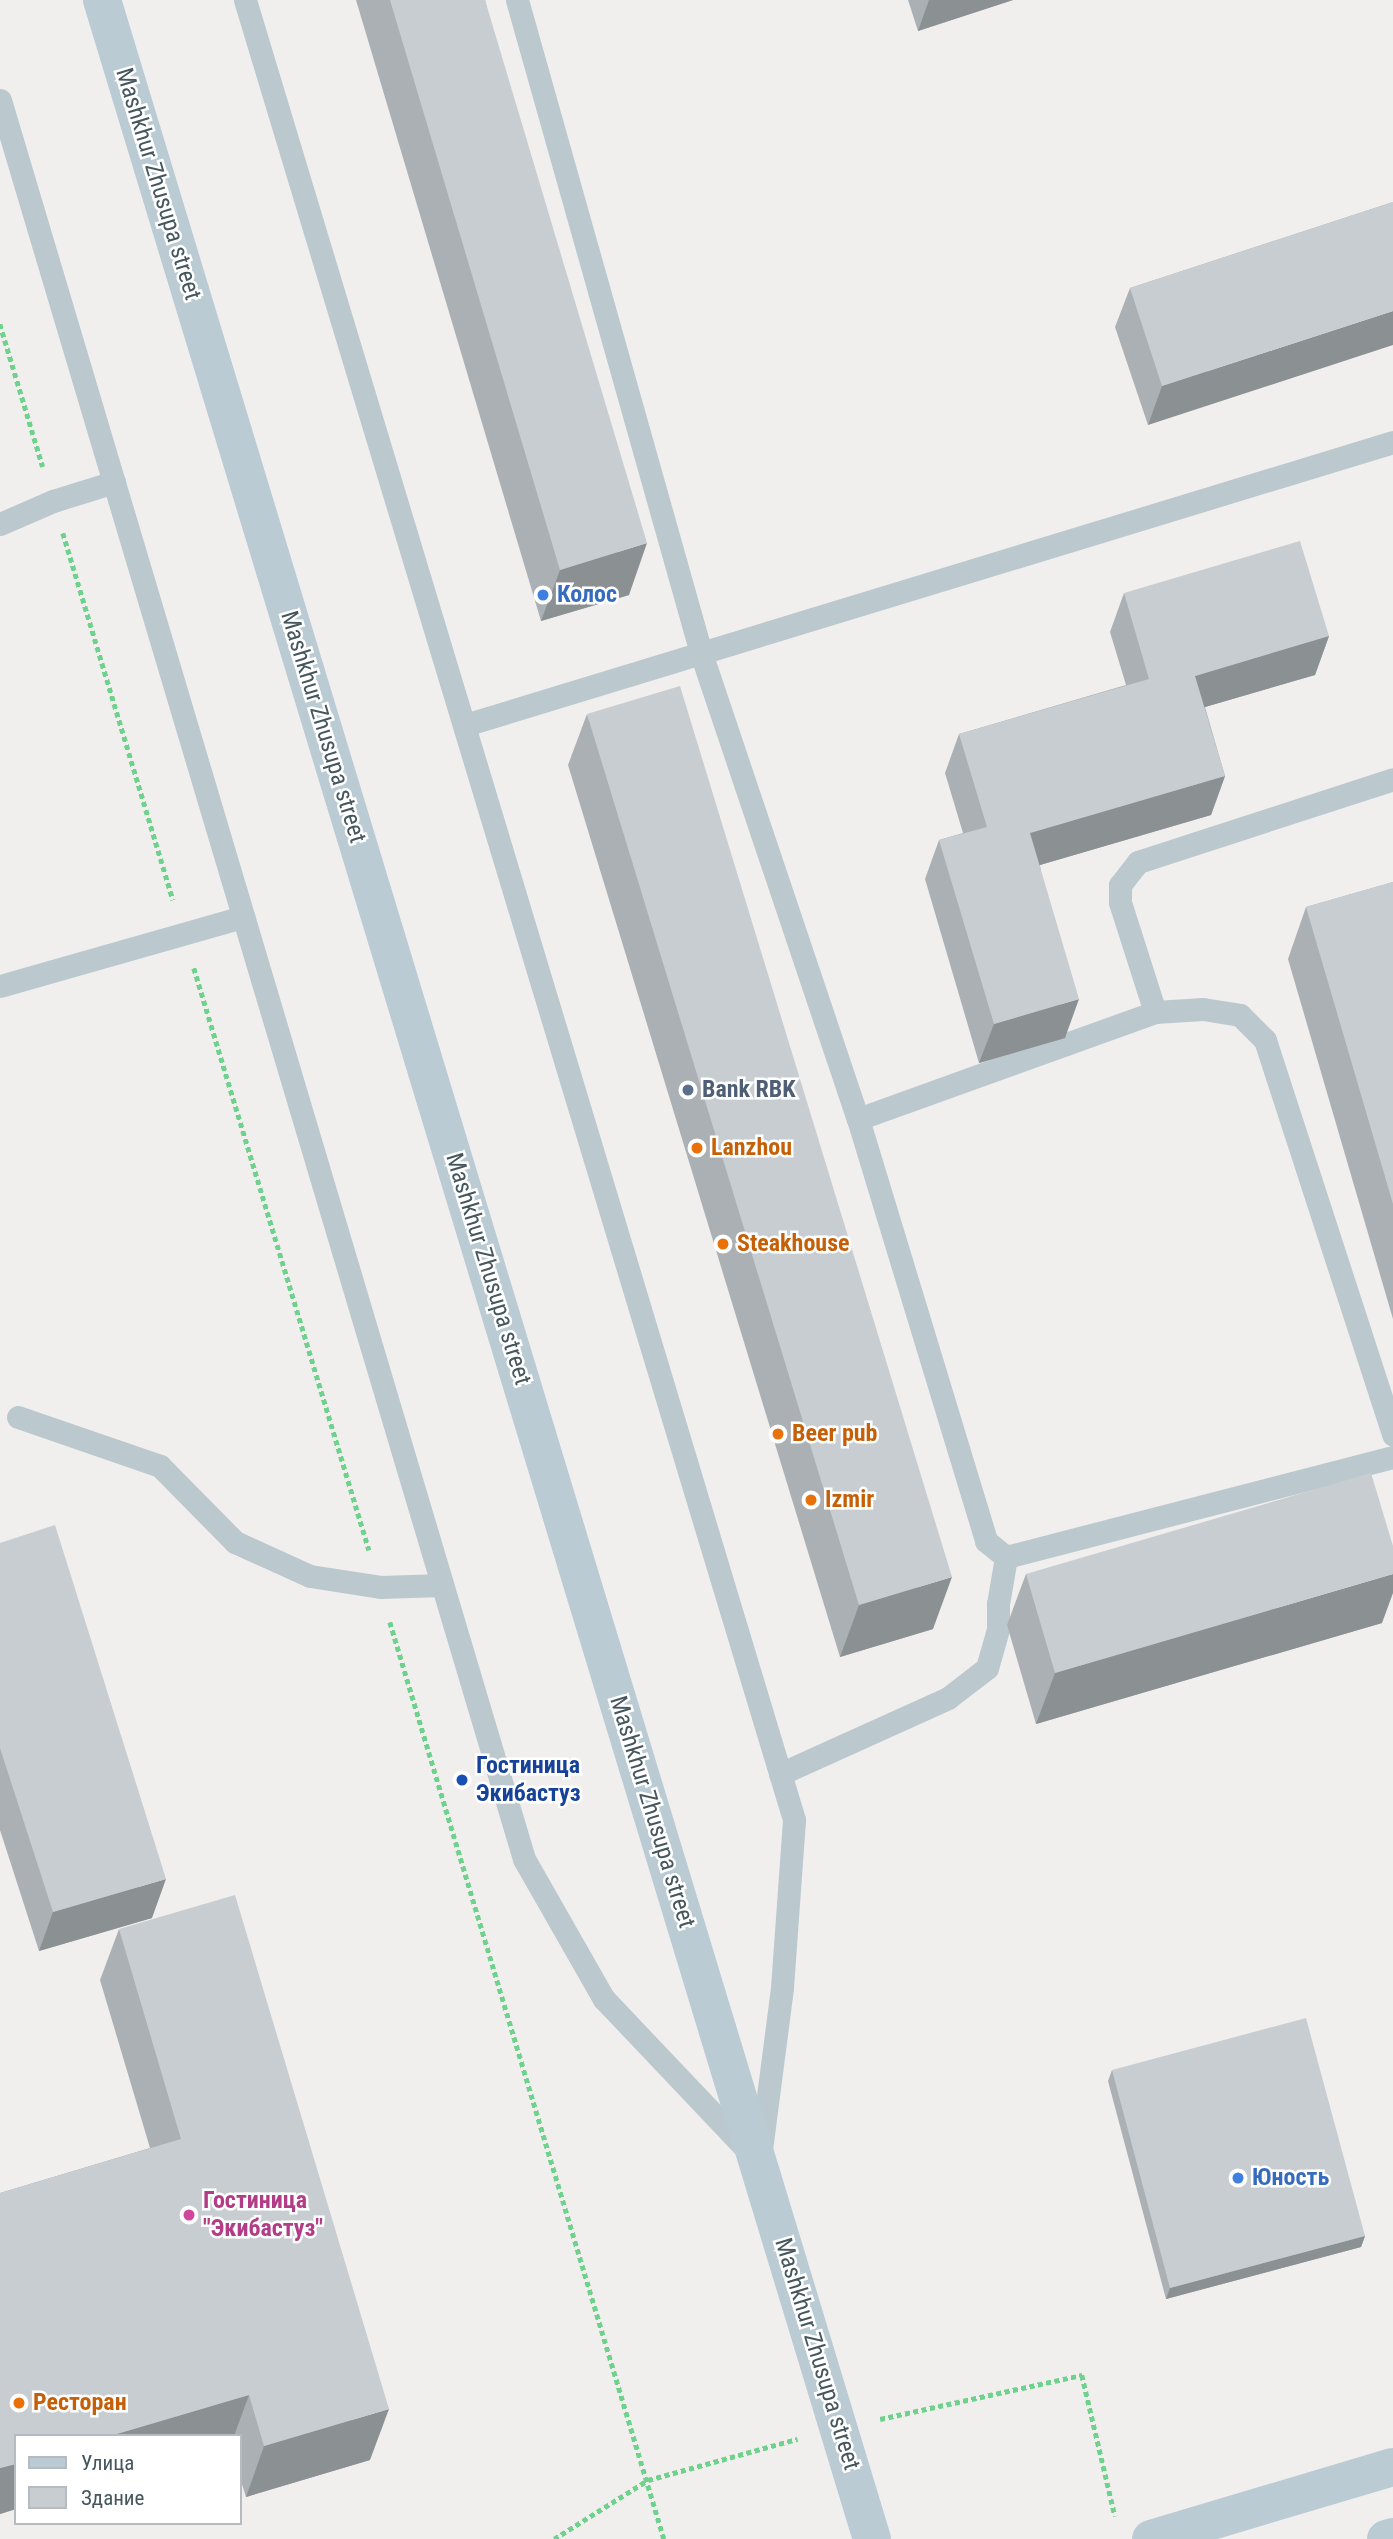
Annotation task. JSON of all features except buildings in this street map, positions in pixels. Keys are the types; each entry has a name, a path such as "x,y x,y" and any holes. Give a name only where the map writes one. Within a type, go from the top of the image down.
{"main road":[{"name":"Mashkhur Zhusupa street","path":"102,0 872,2539"},
{"path":"1134,2533 1393,2467"},
{"path":"1386,2539 1393,2537"}],"lane":[{"path":"245,0 794,1820 782,1988 759,2163"},
{"path":"517,0 701,653 858,1118 986,1541 1006,1558"},
{"path":"0,100 524,1859 604,1999 759,2163"},
{"path":"465,725 1393,442"},
{"path":"0,524 53,501 114,482"},
{"path":"1154,1012 1120,902 1120,885 1138,862 1393,779"},
{"path":"0,986 243,917"},
{"path":"858,1118 1154,1012 1203,1009 1240,1015 1265,1040 1393,1435"},
{"path":"18,1417 160,1466 235,1542 310,1576 380,1587 442,1586"},
{"path":"1006,1558 1393,1457"},
{"path":"780,1774 948,1698 986,1668 998,1629 998,1604 1006,1558"}],"path":[{"path":"0,324 664,2539"},
{"path":"1082,2375 1134,2533"}],"place":[{"name":"Колос","path":"543,595"},
{"name":"Bank RBK","path":"688,1090"},
{"name":"Lanzhou","path":"697,1148"},
{"name":"Steakhouse","path":"723,1244"},
{"name":"Beer pub","path":"778,1434"},
{"name":"Izmir","path":"811,1500"},
{"name":"Гостиница Экибастуз","path":"462,1780"},
{"name":"Юность","path":"1238,2178"},
{"name":"Гостиница \"Экибастуз\"","path":"189,2215"},
{"name":"Ресторан","path":"19,2403"}]}
